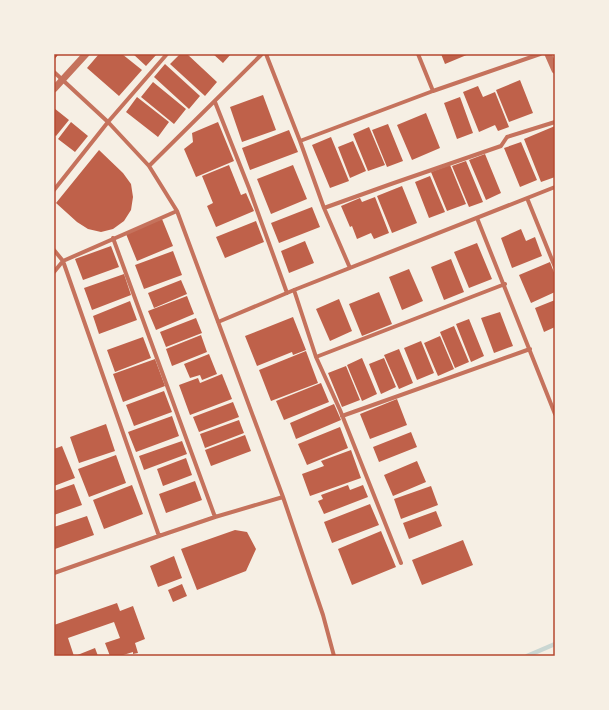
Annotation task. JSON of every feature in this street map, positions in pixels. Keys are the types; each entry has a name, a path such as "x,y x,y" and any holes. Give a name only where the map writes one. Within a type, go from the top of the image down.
{"street":[{"path":"54,89 86,54"},
{"path":"54,190 108,122 167,54"},
{"path":"149,166 262,54"},
{"path":"266,54 324,208 350,268"},
{"path":"418,54 433,91"},
{"path":"300,141 433,91 540,54"},
{"path":"548,54 555,70"},
{"path":"54,72 108,122 149,166 177,211 284,497 323,615 334,656"},
{"path":"215,102 249,188 287,293"},
{"path":"324,208 500,146 507,137 555,122"},
{"path":"218,322 294,290 555,186"},
{"path":"527,198 555,267"},
{"path":"54,272 63,261 177,211"},
{"path":"477,218 505,284 555,414"},
{"path":"113,238 214,517"},
{"path":"54,250 63,261 159,536"},
{"path":"316,357 505,284"},
{"path":"294,290 316,357 342,416 401,563"},
{"path":"342,416 530,349"},
{"path":"54,573 214,517 284,497"}],"path":[{"path":"54,58 57,54"}],"building":[{"path":"99,54 122,54 142,70 119,96 87,68"},
{"path":"133,54 157,54 146,66"},
{"path":"180,54 187,54 217,82 205,96 170,64"},
{"path":"213,54 231,54 223,63"},
{"path":"441,54 469,54 445,64"},
{"path":"165,64 200,96 189,109 154,77"},
{"path":"520,80 533,113 509,122 496,90"},
{"path":"153,82 186,109 174,124 141,97"},
{"path":"478,86 483,97 495,92 509,127 498,131 495,125 479,132 463,92"},
{"path":"263,95 276,130 242,142 230,107"},
{"path":"137,97 169,122 158,137 126,112"},
{"path":"460,97 473,133 457,139 444,103"},
{"path":"54,108 69,120 56,136 54,135"},
{"path":"426,113 440,148 412,160 397,125"},
{"path":"71,122 88,136 75,152 58,139"},
{"path":"218,122 234,161 196,177 184,149 193,142 192,133"},
{"path":"388,124 403,161 387,167 372,130"},
{"path":"555,126 555,177 541,182 524,139"},
{"path":"369,127 385,165 368,171 353,134"},
{"path":"289,130 298,152 250,170 242,148"},
{"path":"331,137 349,181 330,188 312,145"},
{"path":"353,141 366,171 350,178 338,147"},
{"path":"521,142 537,180 520,187 504,148"},
{"path":"99,150 123,173 131,184 133,197 131,210 124,221 113,229 101,232 88,229 77,222 56,203"},
{"path":"485,154 501,193 486,200 469,160"},
{"path":"466,161 483,202 469,207 452,166"},
{"path":"229,165 241,195 246,193 254,211 216,227 207,206 213,203 202,176"},
{"path":"293,165 307,199 271,214 257,179"},
{"path":"450,165 466,204 447,211 431,172"},
{"path":"430,176 445,212 429,218 415,182"},
{"path":"402,186 417,223 392,233 377,196"},
{"path":"375,197 389,233 374,239 371,233 357,239 341,206 360,198 362,202"},
{"path":"312,207 320,227 279,243 271,223"},
{"path":"162,219 173,246 137,261 126,234"},
{"path":"256,221 264,242 225,258 216,237"},
{"path":"521,229 526,241 535,237 542,256 512,268 501,238"},
{"path":"305,241 314,263 289,273 281,251"},
{"path":"477,243 492,279 469,288 454,252"},
{"path":"111,246 119,267 83,280 75,259"},
{"path":"173,251 182,275 144,289 135,265"},
{"path":"451,259 464,292 444,300 431,267"},
{"path":"550,262 555,275 555,292 531,303 519,275"},
{"path":"409,269 423,301 402,310 389,277"},
{"path":"124,274 131,295 92,310 84,288"},
{"path":"181,280 187,294 154,308 148,293"},
{"path":"379,292 392,324 362,336 349,304"},
{"path":"187,296 194,314 156,330 148,311"},
{"path":"339,299 352,331 330,341 316,309"},
{"path":"555,300 555,327 544,332 535,308"},
{"path":"130,301 137,320 99,334 93,316"},
{"path":"500,312 513,346 494,353 481,318"},
{"path":"293,317 306,350 293,355 292,352 257,366 245,336"},
{"path":"196,318 202,333 166,347 160,332"},
{"path":"469,319 484,356 471,362 456,324"},
{"path":"454,326 469,362 455,368 440,332"},
{"path":"201,335 207,352 172,366 166,349"},
{"path":"440,336 454,369 438,376 424,343"},
{"path":"143,337 151,358 115,372 107,350"},
{"path":"421,341 434,373 417,380 404,348"},
{"path":"399,349 413,383 399,389 384,355"},
{"path":"306,351 318,383 271,401 259,370"},
{"path":"209,354 217,374 202,380 200,375 190,378 184,364"},
{"path":"362,358 377,394 362,401 347,365"},
{"path":"384,358 396,387 381,394 369,364"},
{"path":"155,359 165,386 123,402 113,374"},
{"path":"346,366 360,400 342,407 328,373"},
{"path":"222,374 232,399 190,415 179,385 198,378 200,383"},
{"path":"321,383 329,402 284,420 276,401"},
{"path":"164,391 172,412 134,426 126,405"},
{"path":"397,399 407,425 370,439 360,414"},
{"path":"233,402 239,417 199,432 193,417"},
{"path":"334,404 341,420 296,439 290,423"},
{"path":"172,416 179,436 136,452 128,432"},
{"path":"239,420 244,433 205,448 200,434"},
{"path":"106,424 115,451 79,463 70,437"},
{"path":"340,427 348,448 307,465 298,444"},
{"path":"411,432 417,447 379,462 373,447"},
{"path":"245,435 251,451 211,466 205,450"},
{"path":"182,441 187,454 144,470 139,456"},
{"path":"62,446 75,478 54,486 54,449"},
{"path":"351,450 361,478 310,496 302,474 324,466 321,461"},
{"path":"116,455 126,483 89,497 78,469"},
{"path":"186,458 192,475 163,486 157,469"},
{"path":"417,461 426,482 393,496 384,475"},
{"path":"195,481 202,500 166,513 159,494"},
{"path":"74,484 82,505 54,515 54,491"},
{"path":"132,485 143,514 104,529 93,500"},
{"path":"348,485 350,490 363,485 368,497 324,514 318,501 323,499 321,495"},
{"path":"431,486 438,505 401,519 394,499"},
{"path":"370,504 379,525 332,543 324,522"},
{"path":"436,511 442,526 409,539 403,523"},
{"path":"87,516 94,535 55,549 54,527"},
{"path":"235,530 247,532 256,549 246,571 197,590 181,549"},
{"path":"381,531 396,567 352,585 338,549"},
{"path":"463,540 473,565 422,585 412,560"},
{"path":"174,556 182,578 158,587 150,566"},
{"path":"182,584 187,596 173,602 168,590"},
{"path":"117,603 120,611 133,606 145,639 135,643 138,653 133,654 133,652 120,656 110,656 105,643 120,638 114,622 68,638 74,656 54,656 54,625"},
{"path":"95,648 98,656 75,656"}],"waterway":[{"path":"527,656 555,644"}]}
